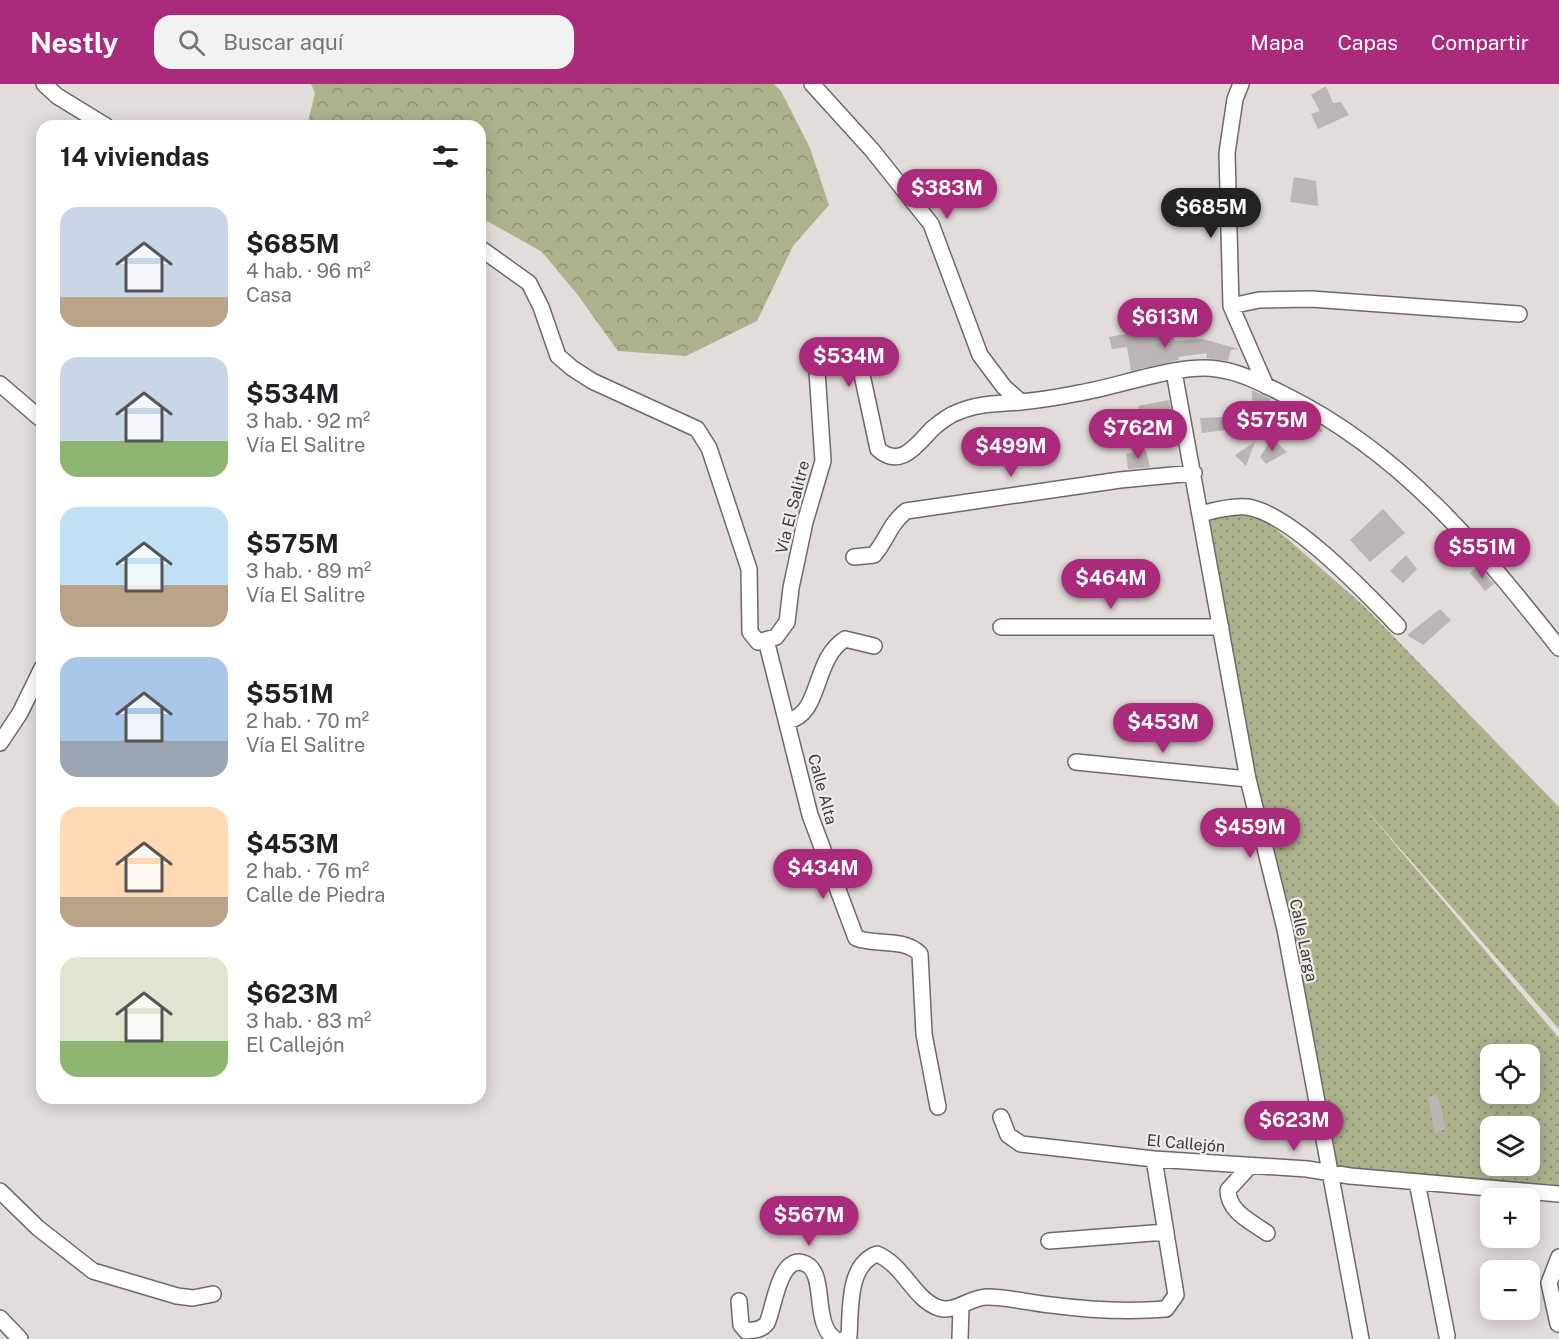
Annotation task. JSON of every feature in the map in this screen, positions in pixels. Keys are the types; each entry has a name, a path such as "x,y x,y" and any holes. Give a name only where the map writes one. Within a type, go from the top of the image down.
{"street":[{"path":"45,84 57,96 95,120"},
{"path":"812,84 872,150 931,224 980,355 1004,387 1021,402"},
{"path":"1241,84 1235,99 1227,153 1231,306 1266,386"},
{"path":"486,252 529,283 541,306 558,356 572,368 592,381 697,429 709,448 749,569 750,632 758,642 766,640"},
{"path":"1231,306 1258,300 1311,299 1519,314"},
{"name":"Vía El Salitre","path":"766,640 776,637 787,622 791,588 805,522 822,461 817,371 820,357 832,351 844,349 855,354 868,395 878,449 886,456 895,458 907,455 937,425 958,412 987,405 1081,393 1174,372 1216,368 1248,377 1314,409 1395,465 1462,533 1559,648"},
{"name":"Calle Larga","path":"1174,372 1202,514 1248,779 1285,929 1361,1339"},
{"path":"0,384 36,415"},
{"path":"854,557 874,555 885,541 892,523 906,511 1120,480 1194,473"},
{"path":"1202,514 1247,507 1262,512 1291,529 1350,578 1398,626"},
{"path":"1001,627 1221,627"},
{"path":"787,721 802,716 808,709 825,659 834,646 845,639 874,646"},
{"name":"Calle Alta","path":"766,640 810,815 856,938 868,943 907,945 920,954 924,1034 938,1107"},
{"path":"0,743 20,713 36,680"},
{"path":"1076,762 1248,779"},
{"name":"El Callejón","path":"1001,1117 1013,1141 1025,1144 1154,1159 1307,1169 1417,1182 1559,1194"},
{"path":"845,1339 849,1336 851,1293 861,1265 877,1254 887,1258 901,1270 917,1292 936,1307 946,1309 961,1306 972,1299 987,1297 1053,1306 1144,1311 1166,1309 1176,1295 1154,1159"},
{"path":"1250,1166 1228,1190 1228,1198 1238,1212 1267,1233"},
{"path":"1417,1182 1447,1336"},
{"path":"0,1191 38,1228 93,1271 177,1296 193,1298 213,1294"},
{"path":"1048,1241 1166,1232"},
{"path":"1558,1324 1549,1283 1559,1257"},
{"path":"739,1301 741,1325 746,1331 758,1330 766,1323 781,1277 792,1264 801,1262 809,1265 815,1273 822,1319 830,1336 835,1339"},
{"path":"960,1339 961,1306"},
{"path":"0,1318 20,1339"}],"green space":[{"path":"311,84 774,84 781,91 810,148 829,205 793,246 757,321 686,356 618,351 577,294 542,252 486,220 486,120 308,120 315,93"},
{"path":"1201,514 1261,516 1364,606 1559,807 1559,1029 1360,803 1559,1038 1559,1188 1331,1173"}],"building":[{"path":"1326,86 1333,103 1341,102 1349,115 1318,129 1311,114 1320,111 1311,95"},
{"path":"1294,177 1316,181 1318,206 1290,202"},
{"path":"1172,328 1175,341 1203,339 1238,349 1231,350 1228,361 1206,358 1207,353 1178,357 1179,360 1131,371 1127,347 1112,349 1109,337 1136,332 1137,336"},
{"path":"1252,390 1271,399 1267,409 1252,400"},
{"path":"1169,400 1173,419 1140,424 1138,406"},
{"path":"1291,410 1323,430 1316,431 1311,436 1284,420"},
{"path":"1223,417 1226,430 1202,433 1200,418"},
{"path":"1272,438 1287,452 1266,464 1260,457"},
{"path":"1255,442 1246,466 1235,455"},
{"path":"1146,450 1150,467 1128,469 1126,454"},
{"path":"1383,509 1405,533 1370,562 1350,540"},
{"path":"1406,555 1417,569 1403,583 1390,571"},
{"path":"1478,566 1494,584 1485,591 1470,573"},
{"path":"1440,609 1451,620 1423,645 1407,635"},
{"path":"1437,1093 1446,1128 1435,1134 1428,1098"}]}
